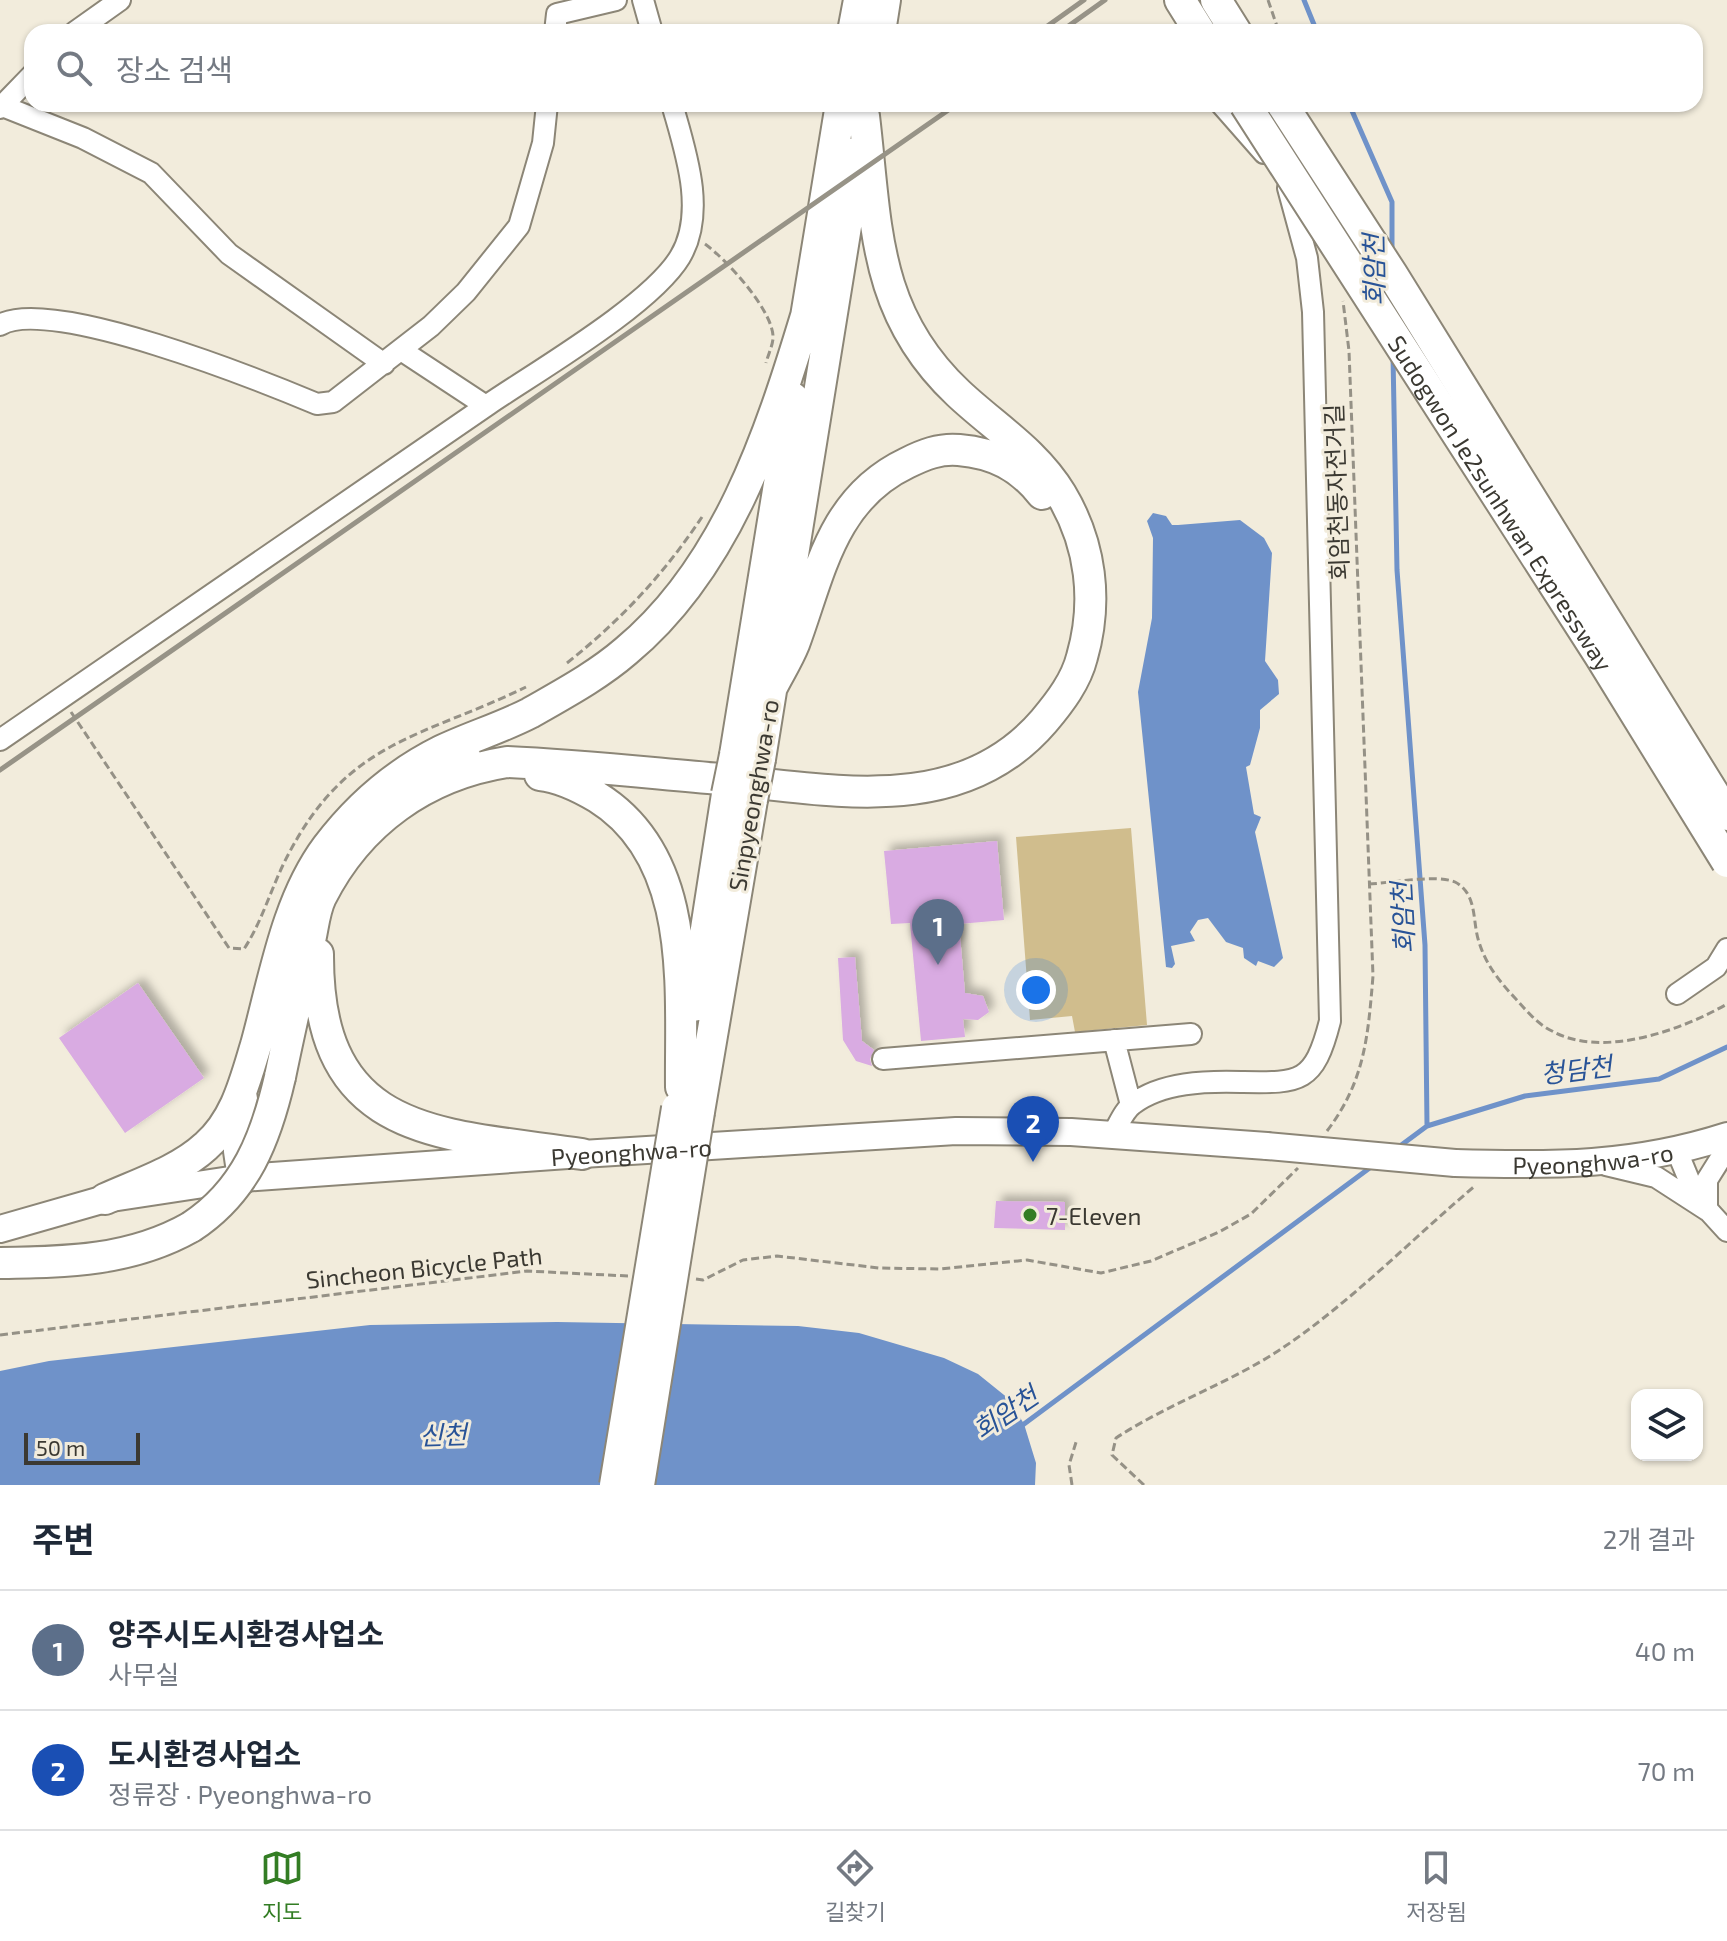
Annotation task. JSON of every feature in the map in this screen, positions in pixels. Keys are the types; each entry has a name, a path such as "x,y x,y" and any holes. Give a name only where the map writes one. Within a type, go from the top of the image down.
{"highway":[{"path":"854,24 859,0"},
{"path":"881,24 885,0"},
{"path":"1180,0 1195,24"},
{"path":"1216,0 1231,24"},
{"name":"Sinpyeonghwa-ro","path":"615,1485 747,757 806,316 856,112"},
{"name":"Sinpyeonghwa-ro","path":"747,757 772,687 856,112"},
{"path":"0,1263 101,1259 142,1250 191,1227 229,1195 252,1165 266,1134 320,900 356,844 397,804 451,777 478,767 507,762 870,793 933,787 976,773 1009,756 1059,703 1079,670 1090,629 1091,590 1083,540 1073,514 1042,467 934,369 896,307 882,271 858,112"},
{"name":"Sudogwon Je2sunhwan Expressway","path":"1250,112 1583,629 1727,862"},
{"name":"Sudogwon Je2sunhwan Expressway","path":"1287,112 1419,317 1727,815"},
{"path":"105,1199 197,1154 223,1128 243,1088 289,928 313,866 367,802 387,783 441,751 527,714 594,675 628,650 657,621 710,552 733,511 787,378 806,316"},
{"path":"414,767 487,753 523,750 865,778 928,772 971,758 1004,741 1030,716 1064,667 1071,642 1074,576 1067,541 1054,512 1019,470 979,451 950,449 925,454 897,467 871,486 850,509 812,582 793,645 772,687"},
{"path":"451,777 504,771 549,776 603,801 637,830 657,865 670,901 680,981 685,1102"},
{"path":"320,900 319,993 331,1041 356,1088 397,1117 427,1131 582,1154"},
{"path":"243,1088 239,1151 243,1178"},
{"name":"Sinpyeonghwa-ro","path":"639,1485 685,1102"}],"main road":[{"name":"Pyeonghwa-ro","path":"0,1229 105,1199 243,1178 956,1131 1112,1135 1498,1165 1599,1163 1677,1151 1727,1136"}],"street":[{"path":"86,24 120,0"},
{"path":"556,24 557,14 616,0"},
{"path":"643,0 650,24"},
{"path":"1180,0 1182,24"},
{"path":"24,83 1,106 83,138 151,173 229,254 384,364"},
{"path":"0,325 35,318 95,329 181,352 317,404 333,402 401,350 466,292 519,226 543,143 546,112"},
{"path":"0,740 651,291 666,277 682,254 690,232 692,192 674,112"},
{"path":"1112,1135 1131,1105 1164,1089 1199,1083 1269,1084 1294,1080 1316,1060 1330,1021 1313,312 1295,206 1282,168 1261,150 1228,112"},
{"path":"401,350 486,406"},
{"path":"1677,994 1716,967 1727,949"},
{"path":"883,1059 1191,1034"},
{"path":"1114,1040 1131,1105"},
{"path":"1707,1210 1707,1180 1727,1148"},
{"path":"1677,1151 1690,1187 1727,1231"},
{"path":"1599,1163 1656,1177 1707,1210"}],"path":[{"path":"1268,0 1276,24"},
{"path":"690,232 710,248 752,294 769,320 773,337 764,371"},
{"name":"회암천동자전거길","path":"1342,293 1349,351 1369,884 1441,879 1454,882 1468,893 1479,942 1495,976 1530,1014 1554,1033 1607,1040 1658,1035 1695,1023 1727,1004"},
{"path":"564,666 624,614 667,569 710,506"},
{"path":"61,698 229,948 244,949 288,855 331,789 361,763 391,745 533,684"},
{"path":"1144,1485 1112,1455 1116,1438 1147,1418 1242,1372 1305,1332 1498,1165"},
{"path":"689,1279 703,1280 743,1260 777,1256 879,1268 940,1269 992,1264"},
{"name":"Sincheon Bicycle Path","path":"0,1335 527,1271 633,1276"},
{"path":"1072,1485 1069,1465 1077,1439"}],"shaded area":[{"path":"1131,828 1147,1025 1075,1032 1072,1016 1030,1020 1016,837"}],"water":[{"path":"1153,513 1166,516 1172,525 1240,520 1264,538 1272,553 1265,661 1278,680 1279,694 1260,710 1260,728 1250,765 1246,767 1254,814 1261,817 1255,832 1283,958 1274,967 1258,961 1256,966 1244,958 1243,948 1226,942 1208,918 1198,920 1190,932 1195,941 1171,946 1175,964 1172,968 1166,967 1138,692 1152,618 1153,538 1147,521"},
{"name":"신천","path":"557,1322 798,1326 859,1333 944,1358 978,1374 1009,1399 1024,1424 1036,1463 1035,1485 0,1485 0,1371 49,1361 370,1325"}],"building":[{"path":"997,841 1004,920 959,924 965,993 983,996 989,1012 978,1020 963,1019 965,1037 921,1041 910,923 891,924 884,851"},
{"path":"855,957 862,1041 874,1050 870,1059 872,1066 856,1061 843,1040 838,958"},
{"path":"138,983 204,1078 125,1133 59,1038"},
{"name":"7-Eleven","path":"996,1201 1065,1202 1065,1230 994,1228"}],"waterway":[{"name":"회암천","path":"1304,0 1314,24"},
{"name":"회암천","path":"1353,112 1392,202 1392,254"},
{"name":"회암천","path":"1393,356 1397,570 1425,945 1427,1126 1396,1149"},
{"name":"청담천","path":"1427,1126 1525,1096 1659,1079 1727,1047"},
{"name":"회암천","path":"1020,1427 1375,1164"}],"railway":[{"path":"1050,24 1084,0"},
{"path":"1071,24 1105,0"},
{"path":"0,770 946,112"}],"place":[{"name":"양주시도시환경사업소","path":"938,965"},
{"name":"도시환경사업소","path":"1033,1162"},
{"name":"7-Eleven","path":"1030,1215"}]}
